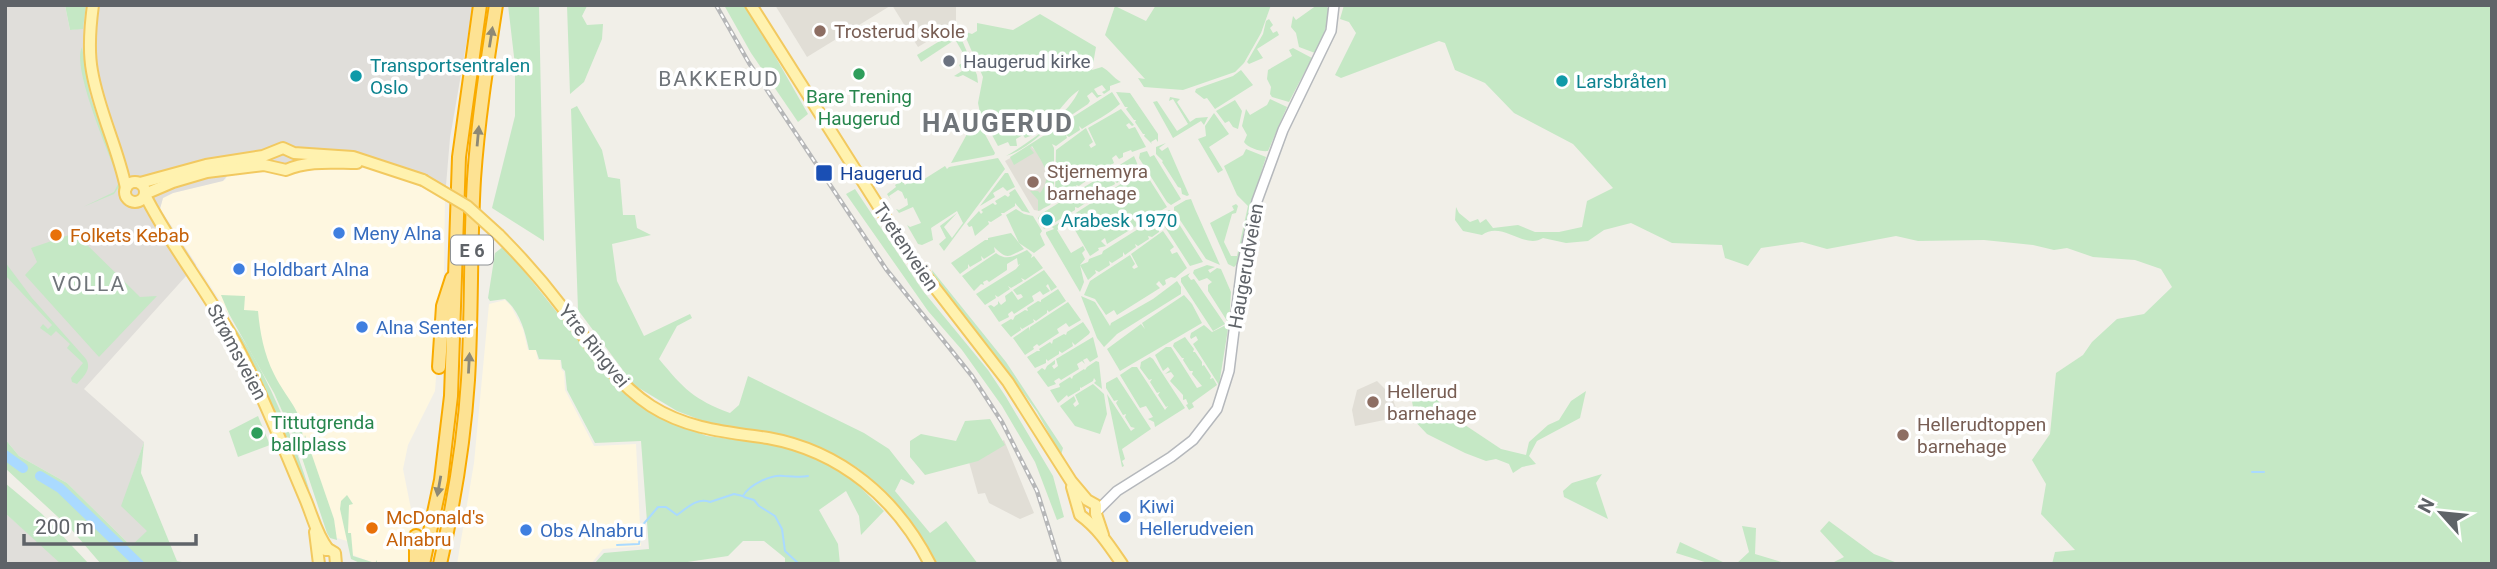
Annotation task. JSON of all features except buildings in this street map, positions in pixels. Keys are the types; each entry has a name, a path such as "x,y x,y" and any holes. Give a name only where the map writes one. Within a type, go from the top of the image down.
{"highway":[{"name":"E 6","path":"423,564 441,480 449,419 458,166 480,5"},
{"name":"E 6","path":"440,564 457,483 465,415 474,178 496,5"},
{"path":"439,367 443,306 456,266"},
{"path":"415,536 416,564"}],"main road":[{"path":"93,5 90,44 93,78 122,164 134,184 286,148 294,153 293,166 286,170 276,166 254,165 207,173 173,182 135,202"},
{"name":"Tvetenveien","path":"751,5 903,246 1008,382 1070,481 1092,509 1103,535 1122,564"},
{"path":"276,152 276,166"},
{"name":"Ytre Ringvei","path":"294,153 353,157 373,163 424,180 467,206 499,235 547,288 604,363 636,395 668,415 693,426 787,442 812,450 841,465 869,484 897,512 916,538 930,564"},
{"name":"Ytre Ringvei","path":"293,166 308,163 373,163"},
{"name":"Strømsveien","path":"160,226 135,202 127,198 134,184 144,187 145,195 160,226 212,302 239,350 280,439 315,526 328,550 335,553 340,562"},
{"name":"Tvetenveien","path":"1070,481 1080,515 1092,509"},
{"name":"Strømsveien","path":"315,526 318,561"},
{"path":"318,561 321,552 328,550"}],"street":[{"name":"Haugerudveien","path":"1092,509 1179,452 1193,440 1217,409 1226,384 1242,266 1259,193 1283,130 1331,31 1334,5"}],"shaded area":[{"path":"5,5 65,5 70,30 83,28 86,5 473,5 450,138 445,197 422,184 372,167 352,165 300,169 282,176 269,169 230,172 223,181 163,198 160,209 196,265 84,389 144,442 122,506 148,531 131,546 67,483 19,456 5,439"},
{"name":"Trosterud skole","path":"775,5 889,5 890,6 807,57"},
{"path":"892,5 956,5 956,24 918,47"},
{"name":"Stjernemyra barnehage","path":"1031,146 1046,163 1051,202 1040,211 1034,210 1005,161"},
{"name":"Alna Senter","path":"352,165 372,167 422,184 445,197 444,271 435,391 408,445 403,469 414,524 411,564 376,564 353,555 347,541 330,536 293,434 274,393 241,333 160,208 163,198 225,180 230,172 260,168 300,169"},
{"path":"505,300 523,329 528,350 536,350 538,360 560,360 565,390 594,446 636,444 641,546 603,549 591,564 457,564 474,463 489,304"},
{"name":"Hellerud barnehage","path":"1377,381 1385,389 1388,385 1399,417 1355,426 1352,410 1357,390"},
{"path":"1004,440 1034,513 1020,519 989,503 985,493 978,494 969,462"},
{"path":"5,513 57,559 61,564 5,564"}],"green space":[{"path":"65,5 86,5 83,29 70,30"},
{"path":"508,5 539,5 544,241 492,208 515,116 515,65"},
{"path":"567,5 590,5 582,16 587,25 603,24 602,39 584,82 570,94"},
{"path":"724,5 746,5 808,114 798,122 751,53"},
{"path":"1156,5 1271,5 1261,33 1244,63 1235,72 1183,90 1144,87 1138,78 1145,79 1105,35 1115,6 1146,21"},
{"path":"1317,5 1328,8 1328,14 1315,53 1299,47 1296,33 1291,27 1293,16 1296,20"},
{"path":"1344,5 2492,6 2492,564 2052,564 2055,552 2075,550 2041,514 2046,484 2032,460 2050,434 2056,373 2083,355 2092,342 2117,319 2144,314 2172,287 2161,269 2135,260 2093,257 2067,248 2054,250 1984,240 1918,241 1896,236 1827,249 1802,242 1761,248 1748,266 1725,258 1722,245 1672,243 1631,223 1604,230 1588,241 1566,243 1543,238 1528,240 1497,231 1482,235 1463,231 1455,220 1456,207 1470,222 1478,219 1480,223 1486,219 1493,228 1518,225 1535,232 1559,232 1582,227 1587,201 1613,188 1573,144 1514,113 1485,83 1455,70 1445,43 1439,41 1341,78 1335,75 1356,33 1349,22 1340,19"},
{"path":"1040,14 1096,47 1092,70 1102,67 1121,82 1110,86 1110,90 1104,94 1102,92 1106,90 1102,85 1094,89 1098,95 1102,95 1097,98 1092,92 1087,96 1090,101 1088,104 1058,124 1055,123 1026,146 1006,156 1057,119 1079,90 1041,130 1025,138 1023,135 1016,139 1017,146 1010,146 1008,142 998,146 980,113 978,103 983,77 963,31 972,34 977,31 977,23 1013,30"},
{"path":"1269,19 1273,25 1270,28 1273,33 1277,31 1279,35 1257,49 1263,58 1249,64 1247,62"},
{"path":"956,31 959,37 921,62 917,55"},
{"path":"961,38 978,83 963,75 954,76 962,71 959,65 967,60 956,41"},
{"path":"82,47 90,96 121,184 114,194 83,207 114,192 119,182 87,92 80,58"},
{"path":"1293,48 1312,58 1289,102 1272,97 1267,79 1268,70 1292,56 1289,50"},
{"path":"1241,70 1253,85 1215,109 1207,98 1204,99 1195,92 1196,89 1233,76"},
{"path":"1112,92 1120,104 1082,129 1079,126 1080,130 1069,137 1066,135 1067,138 1056,146 1052,144 1054,198 1050,205 1038,211 1038,200 1030,191 1040,193 1044,186 1046,174 1043,163 1032,146 1030,148 1034,153 1014,165 1010,157"},
{"path":"1116,92 1130,93 1158,134 1158,142 1156,139 1152,144 1144,136"},
{"path":"1170,97 1180,99 1177,102 1190,122 1196,118 1208,117 1204,125 1201,121 1173,138 1153,102 1157,101 1177,131 1188,124 1173,99 1169,101"},
{"path":"1270,99 1287,107 1268,151 1262,151 1244,142 1247,135 1242,126 1246,109 1250,115 1267,105"},
{"path":"1235,100 1242,111 1238,129 1229,121 1225,123 1216,111"},
{"path":"577,106 602,150 608,177 620,179 623,215 635,215 637,228 651,235 612,244 617,281 644,336 690,314 692,318 677,326 659,359 683,386 698,398 730,413 739,405 748,376 864,433 889,449 915,482 913,485 901,479 895,491 930,533 946,521 978,564 935,564 914,527 883,491 858,468 795,438 706,422 677,411 634,385 578,310 571,109"},
{"path":"1121,109 1134,125 1126,125 1129,129 1135,127 1146,147 1123,153 1123,157 1119,159 1116,155 1112,158 1114,163 1090,176 1079,186 1076,185 1071,191 1065,188 1060,191 1063,195 1058,197 1055,192 1056,150 1086,128 1093,142 1089,145 1091,148 1096,145 1088,128"},
{"path":"1214,113 1229,134 1209,147 1223,170 1218,173 1198,139 1206,136 1205,126"},
{"path":"979,123 994,155 951,163 972,125"},
{"path":"1166,143 1159,148 1162,151 1168,147 1189,195 1187,196 1182,194 1181,188 1156,154 1156,147"},
{"path":"1246,149 1266,157 1234,267 1228,264 1210,223 1234,210 1232,206 1238,206 1236,213 1232,214 1224,242 1231,256 1237,256 1248,206 1237,195 1224,166 1243,155"},
{"path":"1147,151 1150,157 1154,155 1181,199 1171,205 1139,158 1140,153"},
{"path":"1134,156 1139,168 1130,174 1127,172 1126,177 1117,183 1114,181 1115,184 1101,190 1102,193 1090,200 1088,198 1087,202 1075,207 1075,210 1044,229 1038,218 1041,214"},
{"path":"998,158 1005,169 944,251 939,244 946,238 940,226 957,213 944,227 952,238 963,223 957,211 931,228 933,240 918,244 907,225 910,227 921,223 913,207 899,213 896,209 908,205 907,198 898,190 889,196 891,200 887,194 896,187 896,179 901,179 905,185 913,178 918,183 945,166 947,169"},
{"path":"1141,171 1146,174 1167,207 1152,216 1148,215 1140,223 1138,218 1134,220 1138,225 1107,244 1105,238 1101,241 1106,246 1098,248 1099,250 1090,256 1068,218"},
{"path":"1005,173 1008,173 1015,187 1007,191 1003,187 993,193 995,197 980,206"},
{"path":"855,189 923,291 988,370 1006,397 1053,476 1064,517 1057,520 1035,462 1002,406 962,350 928,311 846,194"},
{"path":"1015,189 1030,213 1022,211 1015,203 1015,206 1001,213 1002,215 991,222 988,221 989,224 975,236 972,226 967,224 979,211 981,214 981,210 993,203 997,204 995,201 1005,195 1008,197"},
{"path":"1191,199 1220,265 1206,259 1174,211 1174,207"},
{"path":"1016,209 1033,216 1042,231 1040,234 1045,245 1034,253 1019,243 1006,215"},
{"path":"1171,211 1167,214 1170,218 1174,216 1203,262 1190,266 1163,224 1164,214"},
{"path":"1159,216 1159,232 1152,237 1148,236 1149,239 1138,246 1135,244 1136,247 1125,255 1123,252 1123,256 1112,263 1109,261 1110,265 1099,272 1095,270 1096,273 1088,280 1080,265 1102,254"},
{"path":"1064,220 1068,223 1057,230 1071,253 1083,246 1085,259 1080,265 1084,282 1080,292 1046,234"},
{"path":"1163,231 1174,247 1170,250 1172,254 1177,252 1187,268 1175,278 1165,280 1166,284 1163,286 1159,281 1156,284 1160,288 1117,315 1114,310 1106,315 1095,299 1084,295 1090,281 1130,255 1135,264 1132,267 1138,267 1131,254"},
{"path":"75,233 140,297 157,296 99,357 25,275 37,262 31,248"},
{"path":"1011,233 1024,249 1008,256 994,247 995,252 984,259 981,256 982,260 970,267 968,264 968,268 960,274 951,263 988,238"},
{"path":"504,246 627,396 649,411 707,436 784,446 817,457 850,477 884,511 861,535 859,516 846,491 819,510 838,544 840,564 785,564 785,558 764,541 743,541 728,556 674,564 594,564 604,553 649,549 641,441 595,443 567,390 561,360 539,359 536,350 529,350 521,322 510,304 505,299 490,301 488,298 495,253"},
{"path":"1027,250 1032,255 1031,258 1034,256 1043,268 1025,280 1021,278 1023,281 1011,288 1008,286 1010,289 998,297 995,295 996,298 985,305 976,294 1016,269 1020,264 1018,265 1017,258 1007,264 1007,270 989,282 983,282 984,285 981,284 974,291 962,276 996,253 1008,257"},
{"path":"5,262 32,298 86,359 88,369 77,384 72,382 71,378 83,363 67,348 70,344 56,331 51,336 40,328 43,324 48,329 52,325 5,275"},
{"path":"1207,265 1215,267 1208,270 1210,273 1217,268 1221,269 1231,292 1229,324 1208,291 1208,285 1212,282 1207,278 1199,281 1193,273 1194,270"},
{"path":"932,270 1006,362 1063,448 1061,455 1037,412 1004,366 934,281"},
{"path":"1044,270 1057,287 1051,291 1048,284 1046,286 1050,291 1043,295 1040,291 1032,296 1034,301 1014,314 1012,311 1008,314 1009,317 999,322 988,306 994,307 998,301 1001,305 1006,301 1005,296 1012,291 1018,300 1023,297 1013,290"},
{"path":"1190,273 1188,276 1191,280 1194,279 1225,324 1213,331 1181,282 1181,278"},
{"path":"1177,281 1181,294 1117,334 1104,347 1097,338 1081,296 1095,302 1110,326"},
{"path":"1058,289 1066,301 1049,312 1047,310 1047,313 1036,321 1033,319 1034,322 1022,329 1020,327 1021,330 1011,337 1001,325 1013,320 1025,310 1028,311 1027,308 1038,301 1041,302"},
{"path":"221,295 245,296 244,310 258,311 268,359 300,419 303,439 301,453 274,393"},
{"path":"1184,295 1202,323 1120,371 1107,349 1141,324 1145,329 1142,323"},
{"path":"1068,302 1081,320 1069,327 1066,323 1057,329 1059,333 1039,346 1037,344 1025,355 1013,338 1029,327 1030,331 1030,327"},
{"path":"223,311 263,374 294,445 310,492"},
{"path":"1083,322 1089,334 1075,345 1072,342 1073,346 1062,353 1059,351 1059,354 1048,361 1046,359 1046,363 1035,368 1027,357 1050,342 1052,344 1053,340 1066,335"},
{"path":"1204,325 1212,332 1226,325 1228,329 1219,385 1193,344 1198,340 1196,336 1191,339 1190,337 1191,333"},
{"path":"1093,337 1098,357 1090,362 1087,358 1083,360 1085,364 1082,361 1077,364 1079,369 1061,380 1059,378 1054,381 1056,384 1048,387 1037,372 1042,368 1045,370 1055,360 1052,366 1054,369 1058,366 1056,359"},
{"path":"1185,337 1211,376 1210,379 1213,378 1217,385 1192,403 1194,407 1189,410 1186,399 1183,400 1183,395 1170,381 1174,376 1171,372 1165,374 1170,370 1168,367 1163,371 1155,355 1166,347 1171,347 1197,388 1202,386 1173,346"},
{"path":"1150,357 1185,408 1155,427 1154,422 1148,419 1153,417 1146,406 1140,408 1120,375 1132,367 1137,367 1165,410 1168,406 1166,407 1158,395 1160,392 1157,393 1150,382 1152,379 1149,380 1140,368 1141,362"},
{"path":"1096,361 1099,362 1102,389 1094,383 1094,378 1058,403 1050,390 1060,387 1059,384 1070,377 1072,379"},
{"path":"1117,377 1151,429 1122,449 1125,459 1122,461 1122,467 1107,394 1131,431 1135,428 1131,427 1126,414 1123,415 1116,403 1118,400 1114,401 1106,388 1106,383"},
{"path":"1093,384 1104,394 1107,414 1100,434 1075,426 1060,406 1074,396 1075,407 1079,404 1075,395"},
{"path":"1423,387 1433,394 1447,413 1501,449 1526,455 1529,442 1548,425 1559,420 1571,401 1586,391 1580,418 1537,441 1529,456 1536,464 1522,467 1513,473 1509,464 1496,459 1486,461 1427,434 1407,413 1413,407 1411,395 1418,395"},
{"path":"258,416 270,445 238,457 229,431"},
{"path":"990,419 1005,445 978,461 925,475 910,457 910,441 921,434 956,441 965,421"},
{"path":"305,435 334,519 337,540 330,538 327,533 301,455"},
{"path":"5,439 19,456 67,483 131,546 147,531 121,506 144,442 141,473 177,561 192,564 101,564 71,529 5,468"},
{"path":"1602,474 1596,483 1608,519 1564,497 1563,491 1572,483"},
{"path":"5,483 42,514 89,564 61,564 5,513"},
{"path":"347,495 353,504 349,505 348,533 351,533 353,556 375,563 377,560 377,564 362,564 351,559 340,509 341,501"},
{"path":"1829,521 1874,554 1900,564 1830,564 1844,557 1820,531"},
{"path":"1742,526 1756,528 1755,554 1788,564 1736,564 1749,552"},
{"path":"1680,542 1727,564 1711,564 1676,553"}],"waterway":[{"path":"5,455 23,468"},
{"path":"2252,472 2264,472"},
{"path":"40,476 60,488 139,564"},
{"path":"617,545 639,544 641,527 658,507 666,507 677,515 696,502 710,502 734,494 743,496 755,484 773,477 808,476"},
{"path":"744,497 754,500 775,516 782,529 785,551 799,564"}],"railway":[{"path":"716,5 749,63 886,269 972,376 1002,422 1037,491 1060,564"}],"place":[{"name":"Trosterud skole","path":"820,31"},
{"name":"Haugerud kirke","path":"949,61"},
{"name":"Bare Trening Haugerud","path":"859,74"},
{"name":"Transportsentralen Oslo","path":"356,76"},
{"name":"Larsbråten","path":"1562,81"},
{"name":"Haugerud","path":"824,173"},
{"name":"Stjernemyra barnehage","path":"1033,182"},
{"name":"Arabesk 1970","path":"1047,220"},
{"name":"Meny Alna","path":"339,233"},
{"name":"Folkets Kebab","path":"56,235"},
{"name":"Holdbart Alna","path":"239,269"},
{"name":"Alna Senter","path":"362,327"},
{"name":"Hellerud barnehage","path":"1373,402"},
{"name":"Tittutgrenda ballplass","path":"257,433"},
{"name":"Hellerudtoppen barnehage","path":"1903,435"},
{"name":"Kiwi Hellerudveien","path":"1125,517"},
{"name":"McDonald's Alnabru","path":"372,528"},
{"name":"Obs Alnabru","path":"526,530"}],"district":[{"name":"BAKKERUD","path":"719,79"},
{"name":"HAUGERUD","path":"998,123"},
{"name":"VOLLA","path":"89,284"}]}
